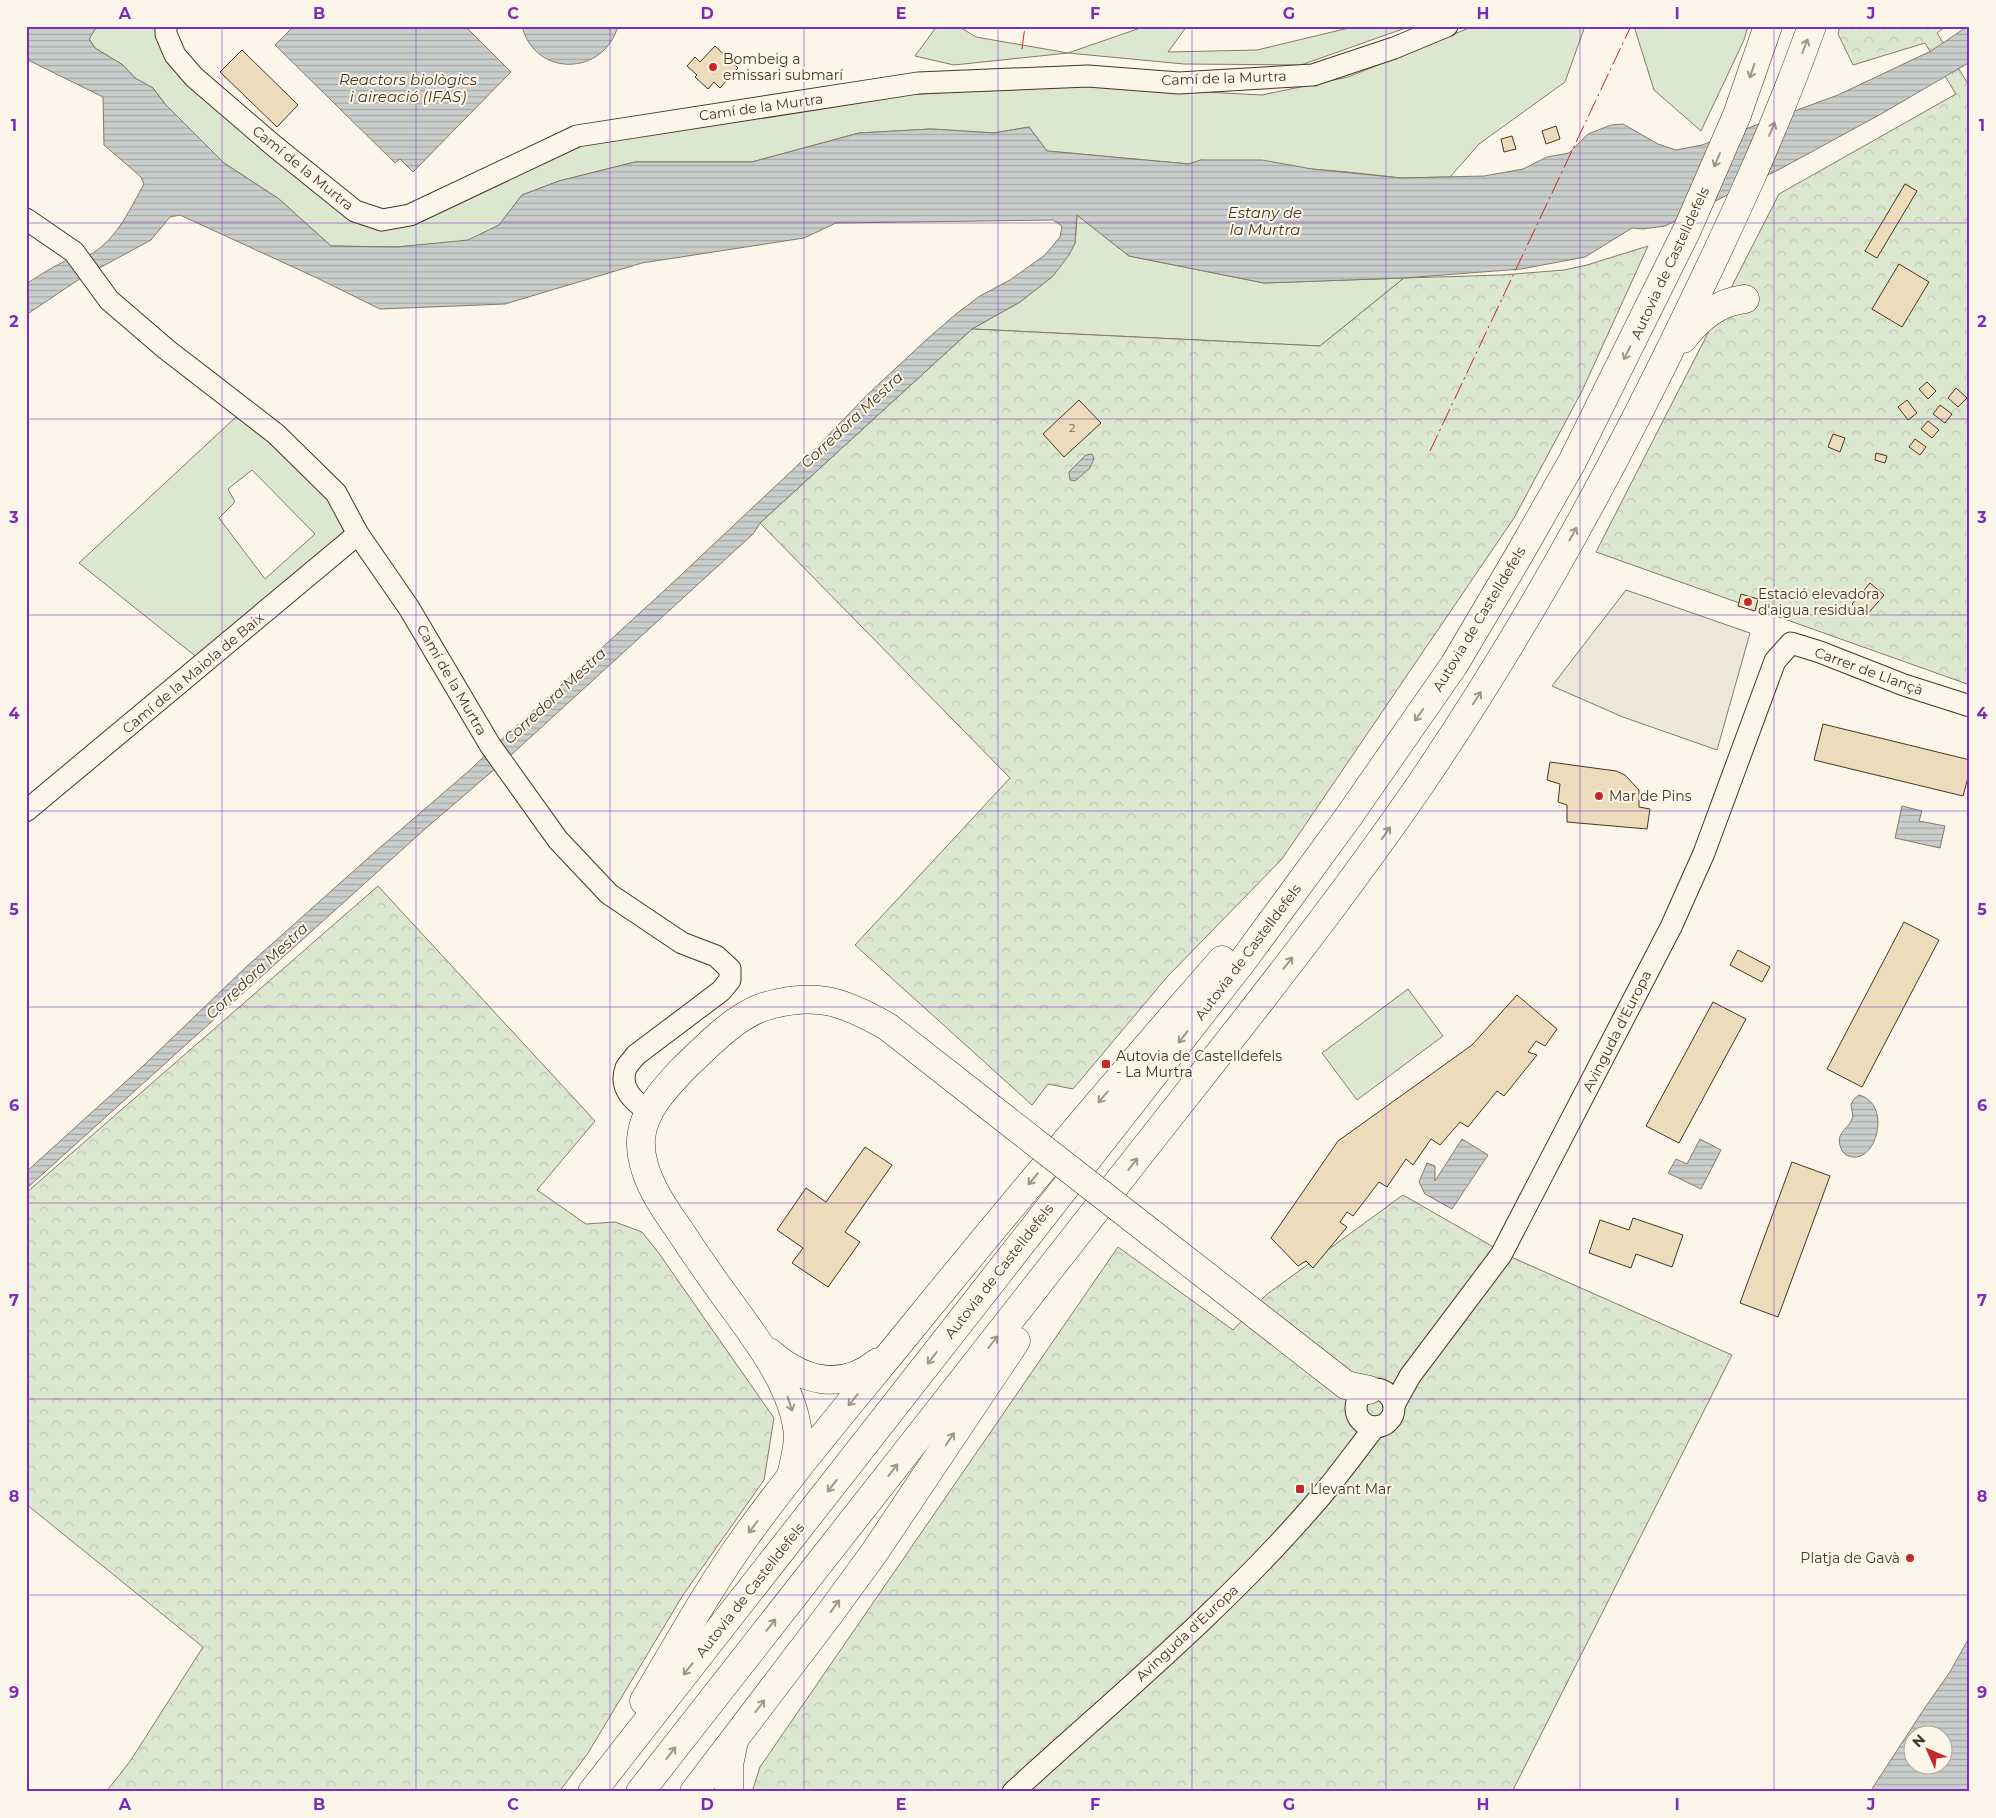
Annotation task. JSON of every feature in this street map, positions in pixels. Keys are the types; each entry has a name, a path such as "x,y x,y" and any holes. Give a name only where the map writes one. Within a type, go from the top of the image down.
{"highway":[{"name":"Autovia de Castelldefels","path":"590,1792 1239,966 1349,816 1454,665 1519,555 1580,445 1687,230 1737,115 1768,26"},
{"path":"640,1792 1351,883 1490,679 1550,576 1657,377 1740,206 1812,26"},
{"path":"1657,377 1674,350 1697,322 1719,306 1744,299 1728,290 1722,278 1720,258 1724,238"},
{"path":"590,1792 713,1585 746,1536 791,1477 1077,1127 1349,816"},
{"path":"791,1477 798,1435 792,1406 784,1386 760,1345 668,1214 652,1186 642,1155 641,1138 649,1112 664,1089 702,1050 727,1029 755,1010 780,1002 808,998 835,1002 863,1013 888,1027 1369,1403"},
{"path":"694,1792 874,1552 994,1372 1037,1312 1092,1216"},
{"path":"760,1345 790,1369 806,1376 834,1381 859,1374 895,1348"},
{"path":"729,1792 729,1765 734,1740"}],"street":[{"name":"Camí de la Murtra","path":"166,26 166,34 175,55 194,77 273,145 356,211 382,220 410,215 577,136 918,83 1088,76 1179,83 1313,75 1394,48 1447,26"},
{"name":"Camí de la Murtra","path":"26,219 74,252 109,300 166,349 276,434 336,493 358,534 409,608 490,745 558,840 609,894 682,943 716,956 730,969 730,980 721,991 636,1055 626,1069 625,1083 628,1095 649,1112"},
{"name":"Camí de la Maiola de Baix","path":"26,811 358,534"},
{"name":"Carrer de Llançà","path":"1775,661 1791,643 1820,652 1904,685 1970,706"},
{"name":"Avinguda d'Europa","path":"1013,1792 1158,1661 1243,1580 1317,1501 1348,1462 1369,1403 1410,1376 1501,1255 1671,927 1704,853 1775,661"}],"green space":[{"path":"97,26 154,26 169,64 375,226 575,142 888,96 1070,85 1262,95 1348,77 1474,26 1585,26 1565,82 1479,144 1450,177 1401,178 1201,160 1189,164 1047,151 1029,127 994,133 931,129 859,133 752,162 635,162 559,181 522,195 499,225 468,241 397,247 331,246 279,199 224,163 165,104 153,88 135,78 123,65 95,48 89,39"},
{"path":"937,26 958,26 976,37 1068,53 954,65 915,56"},
{"path":"1146,26 1187,26 1168,52 1257,50 1357,26 1411,26 1301,65 1184,64 1068,53"},
{"path":"1634,26 1748,26 1744,40 1701,131 1654,90"},
{"path":"1840,26 1946,26 1937,33 1968,84 1970,83 1970,685 1596,552 1779,194 1956,94 1925,43 1853,65 1838,34"},
{"path":"1077,215 1129,256 1264,283 1404,278 1320,346 972,329 1020,302 1053,276 1075,243"},
{"path":"1648,246 1582,391 1514,518 1282,859 1167,977 1073,1089 1048,1084 1032,1105 855,945 1010,778 760,523 972,329 1320,346 1404,278 1502,275 1564,270 1587,265"},
{"path":"236,417 268,439 339,507 344,533 199,659 79,563","holes":["252,470 315,534 265,579 219,518 235,502 228,489"]},
{"path":"378,886 595,1121 537,1190 586,1224 615,1222 642,1232 658,1252 774,1418 764,1480 683,1595 588,1753 559,1792 106,1792 131,1760 203,1647 26,1504 26,1193"},
{"path":"1408,989 1443,1036 1357,1100 1322,1053"},
{"path":"1403,1195 1511,1257 1732,1355 1512,1792 752,1792 760,1767 1118,1247 1233,1330 1266,1295"}],"shaded area":[{"path":"1626,590 1750,633 1717,750 1623,717 1552,686"}],"water":[{"name":"Estany de la Murtra","path":"26,26 97,26 89,39 95,48 123,65 135,78 153,88 165,104 224,163 279,199 331,246 397,247 468,240 499,225 522,195 559,181 635,162 752,162 859,133 931,129 994,133 1029,127 1047,151 1189,164 1201,160 1262,160 1312,169 1401,178 1484,176 1523,169 1547,157 1569,153 1588,134 1611,125 1623,124 1658,144 1676,150 1702,145 1838,95 1931,51 1968,26 1970,62 1881,114 1780,169 1665,226 1643,229 1632,228 1585,257 1521,269 1404,278 1264,283 1129,256 1077,215 1075,243 1069,255 1053,276 1020,302 972,329 760,523 753,534 510,756 425,829 26,1189 26,1172 143,1066 245,968 470,770 817,447 866,396 926,340 980,296 1010,280 1045,255 1060,237 1062,226 1053,220 836,223 804,238 642,263 505,304 380,309 180,215 170,217 151,240 81,278 26,315 26,284 59,264 93,253 102,246 123,222 144,184 141,177 104,145 103,97 26,59"},
{"name":"Reactors biològics i aireació (IFAS)","path":"294,26 465,26 511,72 413,172 400,159 395,163 275,45"},
{"path":"522,26 618,26 610,42 599,54 585,62 570,64 554,62 541,55 529,43"},
{"path":"1092,454 1094,459 1089,469 1075,481 1070,480 1069,472 1086,455"},
{"path":"1902,806 1922,811 1919,821 1945,826 1940,848 1895,838"},
{"path":"1859,1095 1869,1101 1876,1110 1878,1121 1877,1133 1873,1143 1867,1152 1859,1157 1846,1155 1840,1147 1839,1141 1841,1134 1853,1116 1851,1104"},
{"path":"1462,1139 1488,1155 1452,1209 1425,1194 1419,1182 1427,1163 1435,1166 1435,1181"},
{"path":"1700,1139 1721,1150 1701,1189 1668,1173 1676,1159 1687,1164"},
{"path":"1970,1636 1970,1792 1870,1792 1904,1740 1904,1776 1954,1776 1954,1726 1913,1726 1950,1672"}],"building":[{"name":"Bombeig a emissari submarí","path":"715,46 738,68 720,88 714,82 708,89 695,77 697,75 687,66 695,57 700,62"},
{"path":"242,50 298,105 277,127 220,72"},
{"path":"1556,126 1560,139 1546,144 1542,131"},
{"path":"1512,136 1516,149 1504,152 1501,139"},
{"path":"1905,184 1917,191 1877,258 1865,251"},
{"path":"1899,264 1929,282 1902,327 1872,309"},
{"path":"1927,382 1936,391 1928,399 1919,389"},
{"path":"1956,388 1967,398 1958,407 1948,398"},
{"path":"1079,400 1101,423 1064,457 1043,434"},
{"path":"1907,400 1917,413 1908,420 1898,407"},
{"path":"1940,405 1952,414 1945,423 1933,414"},
{"path":"1928,421 1939,430 1932,438 1921,429"},
{"path":"1833,434 1845,438 1840,452 1828,447"},
{"path":"1915,439 1926,447 1920,455 1909,447"},
{"path":"1876,453 1887,456 1885,463 1875,460"},
{"path":"1870,583 1884,595 1865,617 1852,604"},
{"name":"Estació elevadora d'aigua residual","path":"1741,594 1758,599 1755,611 1738,606"},
{"path":"1823,724 1970,760 1970,770 1963,796 1814,760"},
{"name":"Mar de Pins","path":"1550,762 1616,771 1625,775 1639,790 1639,807 1650,809 1647,829 1567,822 1567,805 1558,802 1560,784 1547,780"},
{"path":"1904,922 1939,940 1862,1087 1827,1069"},
{"path":"1738,950 1770,967 1762,982 1730,965"},
{"path":"1517,995 1557,1029 1545,1046 1536,1041 1528,1052 1537,1055 1504,1096 1497,1091 1468,1127 1460,1122 1440,1145 1431,1139 1413,1165 1406,1159 1387,1187 1379,1182 1353,1216 1347,1212 1340,1222 1347,1227 1313,1268 1306,1261 1298,1266 1271,1238 1338,1141 1472,1045"},
{"path":"1713,1002 1746,1019 1679,1143 1646,1126"},
{"path":"865,1147 892,1165 845,1232 860,1242 828,1287 792,1263 803,1248 777,1230 806,1188 826,1202"},
{"path":"1792,1162 1830,1176 1778,1317 1740,1303"},
{"path":"1633,1218 1683,1235 1672,1267 1636,1254 1631,1268 1589,1253 1600,1220 1629,1230"}],"power":[{"path":"1022,49 1025,26"},
{"path":"1430,451 1631,26"}],"place":[{"name":"Bombeig a emissari submarí","path":"713,67"},
{"name":"Estació elevadora d'aigua residual","path":"1748,602"},
{"name":"Mar de Pins","path":"1599,796"},
{"name":"Autovia de Castelldefels - La Murtra","path":"1106,1064"},
{"name":"Llevant Mar","path":"1300,1489"},
{"name":"Platja de Gavà","path":"1910,1558"}],"water label":[{"name":"Corredora Mestra","path":"852,420"},
{"name":"Corredora Mestra","path":"555,696"},
{"name":"Corredora Mestra","path":"257,971"}]}
